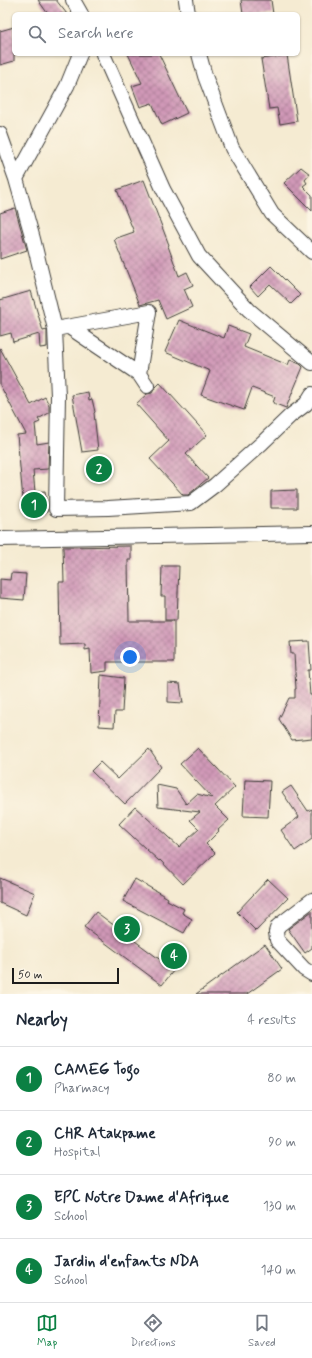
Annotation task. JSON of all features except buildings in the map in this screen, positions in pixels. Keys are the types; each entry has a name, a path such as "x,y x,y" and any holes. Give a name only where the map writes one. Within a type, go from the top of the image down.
{"street":[{"path":"73,0 80,12"},
{"path":"186,0 188,12"},
{"path":"16,179 67,86 79,56"},
{"path":"104,56 163,189 199,256 249,310 312,362"},
{"path":"200,56 205,76 232,148 272,214 312,252"},
{"path":"0,134 16,179 55,329 58,396 56,509 108,508 191,503 215,485 290,416 306,404 312,394"},
{"path":"55,329 149,312 139,374"},
{"path":"69,327 139,374 147,386"},
{"path":"0,539 312,533"},
{"path":"312,900 278,926 276,936 277,940 304,969 312,974"}],"place":[{"name":"CHR Atakpame","path":"99,469"},
{"name":"CAMEG Togo","path":"34,505"},
{"name":"EPC Notre Dame d'Afrique","path":"127,929"},
{"name":"Jardin d'enfants NDA","path":"174,956"}]}
